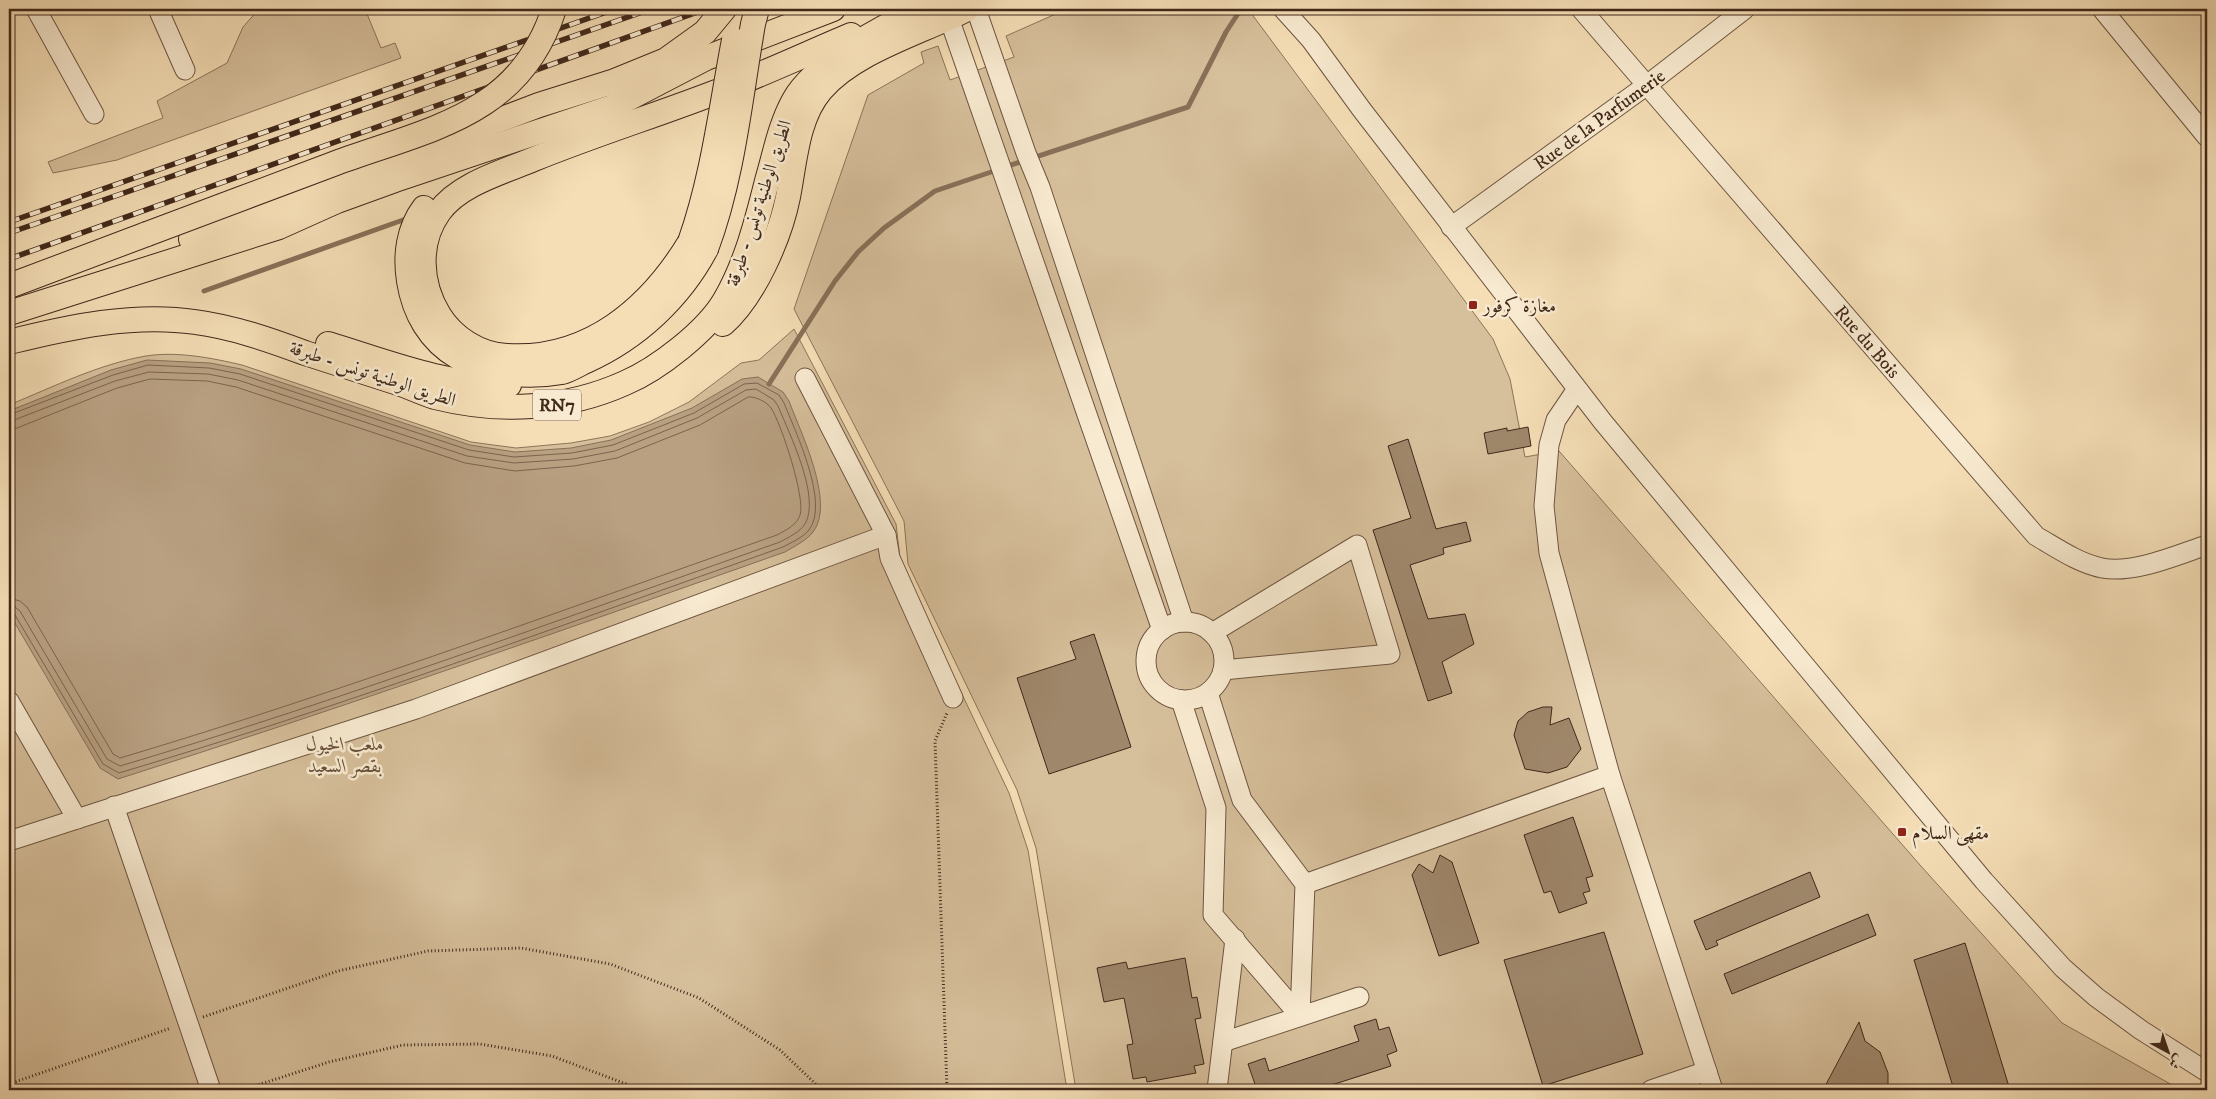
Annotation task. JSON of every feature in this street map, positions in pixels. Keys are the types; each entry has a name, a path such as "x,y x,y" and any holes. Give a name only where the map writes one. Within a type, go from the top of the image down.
{"main road":[{"path":"9,286 347,159 428,133 468,114 494,96 517,75 540,42 554,9"},
{"path":"124,276 142,261 165,248 351,176 539,106 612,82 666,60 705,32 724,9"},
{"path":"167,318 222,319 281,330 440,378 489,385 513,385 542,379 563,372 607,352 642,326 684,284 698,245 703,205 714,157 740,9"},
{"path":"757,9 726,180 718,216 698,245 651,295 630,314 603,334 570,349 548,355 504,356 463,342 445,324 431,303 422,259 428,236 440,212 463,191 482,180 577,142 716,92 865,29 917,11"},
{"path":"563,372 512,374 490,371 470,364 451,353 432,337 416,312 407,267 409,240 420,213 437,192 468,168 542,140 612,107 706,58 832,9"},
{"name":"الطريق الوطنية تونس - طبرقة","path":"9,342 55,331 114,322 167,318 199,322 250,334 433,396 479,406 554,405 590,396 626,383 657,366 678,349 705,324 724,302 739,273 784,122 794,99 806,83 851,47 917,11"},
{"path":"678,349 711,332 730,318 753,284 784,216 805,118 822,88 863,58 958,13"},
{"path":"9,313 279,227 337,201 612,107"}],"street":[{"path":"36,9 94,114"},
{"path":"158,9 186,70"},
{"path":"976,9 1040,188 1184,622"},
{"path":"1283,9 1311,40 1451,227 1622,445 1984,881 2063,968 2111,1009 2207,1072"},
{"name":"Rue du Bois","path":"1582,9 2036,536 2074,558 2103,568 2130,568 2166,559 2207,545"},
{"name":"Rue de la Parfumerie","path":"1451,227 1647,85 1745,9"},
{"path":"2102,9 2207,137"},
{"path":"958,13 997,157 1162,630"},
{"path":"805,378 886,535 890,558 953,698"},
{"path":"1577,389 1556,420 1549,445 1544,506 1549,553 1610,774 1713,1090"},
{"path":"9,840 416,708 886,535"},
{"path":"1212,633 1357,545 1390,654 1223,670"},
{"path":"1184,622 1198,625 1212,633 1220,645 1224,658 1223,670 1217,683 1208,693 1196,699 1181,700 1171,698 1160,692 1151,682 1146,668 1147,651 1152,640 1162,630 1173,624 1184,622"},
{"path":"1208,693 1242,800 1305,884 1300,1016"},
{"path":"9,700 77,818"},
{"path":"1181,700 1216,808 1214,915 1300,1016"},
{"path":"1305,884 1610,774"},
{"path":"1216,808 1242,800"},
{"path":"114,806 212,1090"},
{"path":"1217,1090 1235,939"},
{"path":"1223,1042 1359,997"},
{"path":"1651,1090 1707,1072"}],"path":[{"path":"947,1090 935,741 953,698"},
{"path":"9,1084 338,971 428,951 521,948 610,964 699,998 780,1050 822,1090"},
{"path":"242,1090 329,1062 403,1045 480,1044 552,1056 626,1084 635,1090"}],"green space":[{"path":"259,9 365,9 381,48 395,43 401,58 117,160 53,173 48,162 163,118 157,101 227,63 243,27"},
{"path":"1067,9 1248,9 1493,339 1510,379 1525,457 1559,451 1920,865 2062,1023 2181,1090 1076,1090 1036,848 1017,790 908,564 904,521 794,309 868,95 924,63 921,52 938,46 950,80 1014,57 1006,36"},
{"name":"ملعب الخيول بقصر السعيد","path":"794,329 896,524 901,566 1009,793 1028,850 1067,1090 9,1090 9,405 111,364 146,356 170,354 207,358 242,365 471,442 516,448 571,443 610,436 649,422 689,402 741,363 759,360"}],"water":[{"path":"147,360 210,363 241,369 470,445 515,452 571,448 611,440 692,408 742,379 758,377 783,392 789,401 814,467 820,504 819,519 810,535 785,552 369,697 118,779 100,768 9,613 9,411 111,370"}],"building":[{"path":"1528,427 1531,446 1488,454 1484,433 1507,428 1507,431"},
{"path":"1408,439 1436,529 1466,522 1471,541 1443,548 1444,554 1410,565 1428,619 1465,614 1474,644 1442,662 1452,693 1428,701 1373,530 1411,518 1388,446"},
{"path":"1094,634 1131,747 1049,774 1017,678 1076,659 1070,642"},
{"path":"1543,707 1552,707 1550,725 1569,718 1581,749 1567,767 1548,773 1525,769 1514,735 1518,721 1528,712"},
{"path":"1573,817 1593,876 1586,878 1590,891 1583,893 1587,903 1559,913 1551,891 1544,893 1524,835"},
{"path":"1440,855 1452,862 1479,943 1439,956 1412,875 1419,864 1433,873"},
{"path":"1810,872 1820,897 1716,941 1718,945 1706,950 1694,921"},
{"path":"1868,914 1876,935 1732,994 1724,974"},
{"path":"1604,932 1643,1054 1543,1086 1504,960"},
{"path":"1965,943 2010,1090 1954,1090 1914,960"},
{"path":"1185,958 1192,998 1197,997 1201,1018 1195,1019 1204,1064 1194,1066 1196,1073 1147,1082 1146,1077 1133,1079 1127,1045 1133,1044 1124,998 1104,1002 1097,968 1126,962 1128,969"},
{"path":"1376,1019 1379,1030 1389,1027 1397,1051 1387,1055 1391,1066 1316,1090 1257,1090 1248,1064 1265,1058 1269,1071 1359,1041 1354,1026"},
{"path":"1859,1022 1865,1041 1880,1052 1888,1073 1888,1090 1823,1090"}],"waterway":[{"path":"1005,167 1188,107 1226,32 1241,9"},
{"path":"769,384 835,281 858,252 884,228 935,191 997,170"},
{"path":"204,291 403,220"}],"railway":[{"path":"9,222 615,9"},
{"path":"9,233 651,9"},
{"path":"9,259 706,9"}],"place":[{"name":"مغازة كرفور","path":"1473,305"},
{"name":"مقهى السلام","path":"1902,832"}]}
